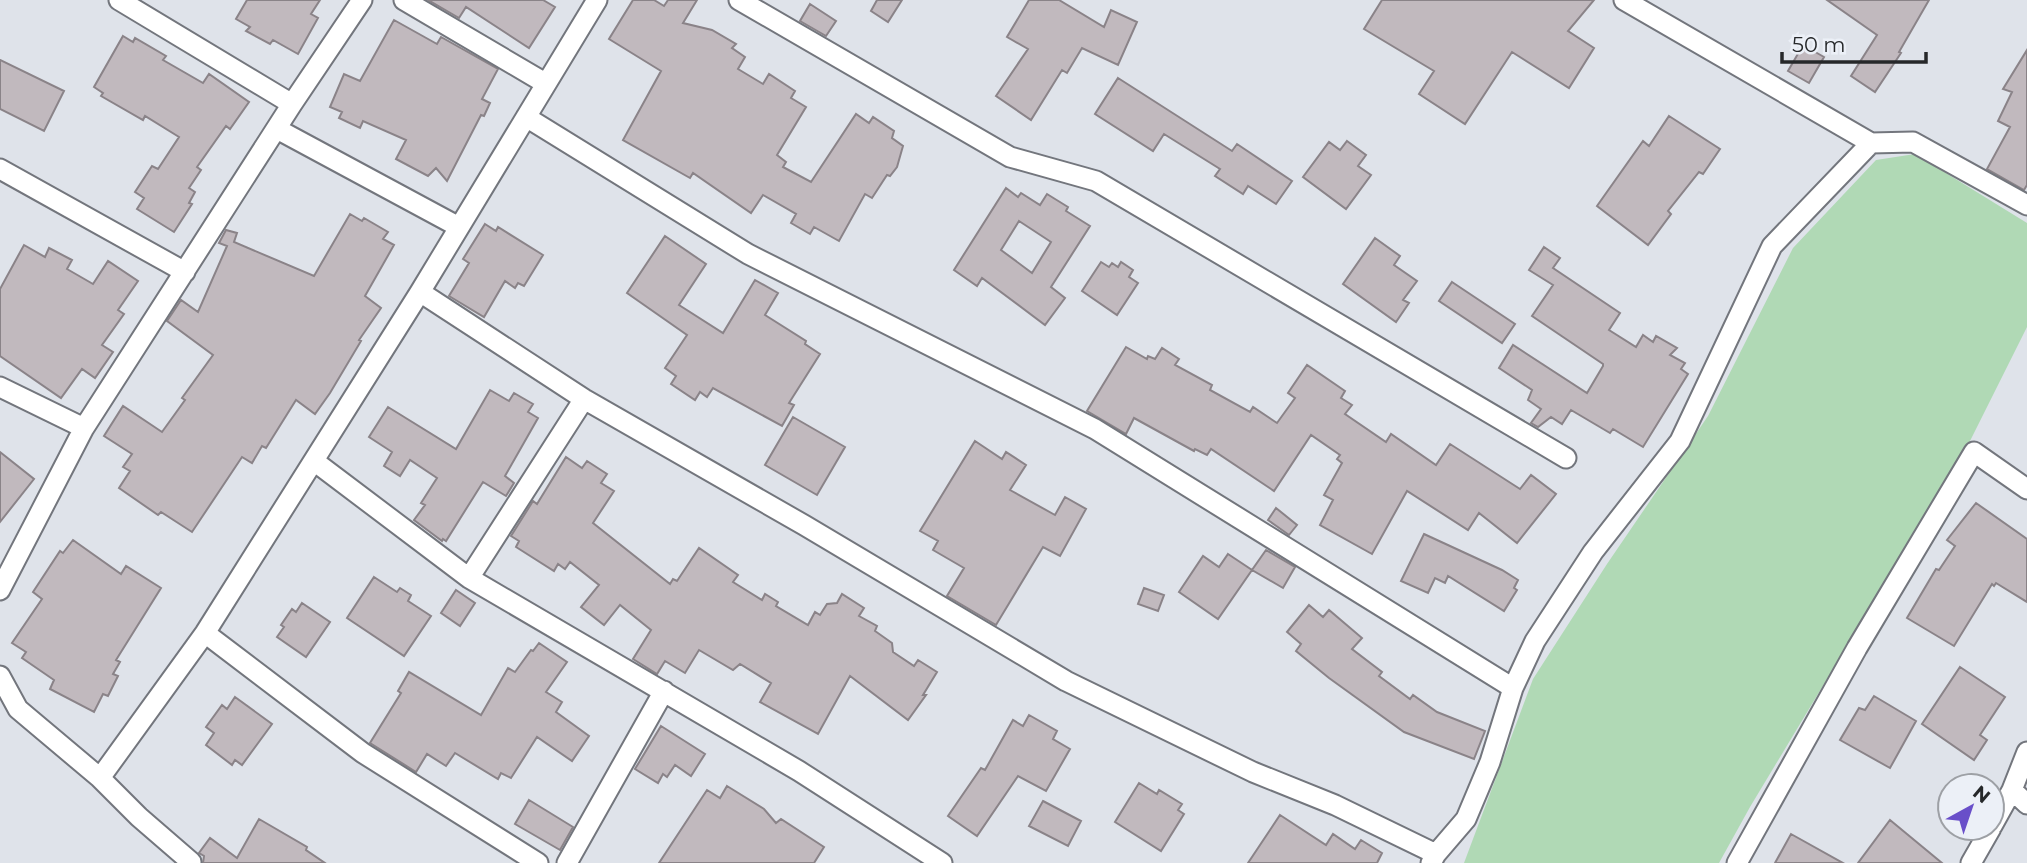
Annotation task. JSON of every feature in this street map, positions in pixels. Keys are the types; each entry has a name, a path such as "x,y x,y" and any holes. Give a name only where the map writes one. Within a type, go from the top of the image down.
{"street":[{"path":"119,0 292,104"},
{"path":"0,590 84,428 362,0"},
{"path":"404,0 545,83"},
{"path":"100,778 205,633 420,292 597,0"},
{"path":"739,0 1010,157 1097,181 1566,458"},
{"path":"1624,0 1871,143 1913,142 2027,205"},
{"path":"526,117 748,254 1095,429 1513,688"},
{"path":"277,129 459,227"},
{"path":"420,292 584,398 1066,681 1253,772 1335,805 1433,858 1466,819 1490,762 1513,688 1535,641 1593,552 1680,440 1772,246 1871,143"},
{"path":"0,169 185,272"},
{"path":"0,387 84,428"},
{"path":"469,578 584,398"},
{"path":"1737,863 1857,648 1974,452 2027,489"},
{"path":"314,461 469,578 799,771 942,863"},
{"path":"205,633 363,753 538,863"},
{"path":"0,676 18,709 100,778 139,817 191,862"},
{"path":"567,863 664,691"},
{"path":"2006,801 2027,752"},
{"path":"2012,790 2027,804"},
{"path":"1971,863 1983,842"}],"green space":[{"path":"1915,154 2027,223 2027,327 1969,443 1719,863 1464,863 1533,679 1708,416 1793,248 1876,160"}],"building":[{"path":"247,0 320,0 311,14 318,18 298,54 273,40 270,44 246,31 250,27 236,19"},
{"path":"428,0 543,0 555,7 529,48 466,7 459,18"},
{"path":"633,0 654,0 664,6 668,0 697,0 683,23 712,30 736,44 732,48 745,57 738,69 763,84 769,74 795,91 791,98 806,107 777,155 786,162 783,167 811,182 856,114 869,123 873,117 894,131 892,138 903,146 897,167 890,176 887,175 872,198 865,194 839,241 814,227 810,234 791,223 796,214 763,195 751,213 693,173 690,178 623,140 661,71 609,39"},
{"path":"877,0 902,0 888,22 871,11"},
{"path":"1029,0 1059,0 1104,27 1111,10 1137,22 1118,65 1082,48 1067,73 1062,70 1031,120 996,96 1028,49 1007,37"},
{"path":"1382,0 1594,0 1568,31 1594,48 1569,88 1512,52 1465,124 1419,94 1434,71 1364,29"},
{"path":"1827,0 1929,0 1899,52 1901,53 1875,92 1851,76 1877,35"},
{"path":"810,4 836,21 826,36 800,21"},
{"path":"394,20 437,44 441,37 498,69 482,99 490,103 447,181 436,168 428,176 396,159 406,140 363,121 360,128 339,118 342,112 330,107 344,74 360,81"},
{"path":"123,36 133,42 135,38 166,56 163,60 203,83 209,74 249,102 230,129 226,126 197,167 201,170 189,188 195,192 189,203 192,204 174,232 137,209 144,198 135,192 152,166 158,169 179,137 145,116 143,120 101,96 103,93 94,87"},
{"path":"1803,45 1824,57 1809,83 1788,71"},
{"path":"2027,50 2027,185 2024,190 1987,169 2010,127 1998,121 2012,92 2003,89"},
{"path":"0,60 64,91 44,131 0,109"},
{"path":"1118,78 1232,151 1237,144 1292,181 1276,204 1248,186 1243,194 1215,176 1220,169 1164,134 1153,151 1095,114"},
{"path":"1669,116 1720,149 1703,174 1699,172 1668,211 1671,214 1648,245 1597,206 1643,141 1649,146"},
{"path":"1347,141 1366,155 1358,166 1371,175 1346,209 1303,177 1329,142 1340,150"},
{"path":"1006,188 1018,197 1021,193 1040,205 1047,194 1068,207 1066,211 1090,226 1051,287 1065,298 1045,325 982,278 977,286 954,270","holes":["1019,221 1051,242 1032,273 1001,250"]},
{"path":"350,214 362,221 364,218 388,232 383,239 394,245 365,296 381,308 315,414 296,400 266,448 262,446 252,463 242,457 192,532 161,512 158,515 119,488 130,471 123,467 132,454 104,436 123,406 162,432 185,400 182,398 213,355 167,321 181,300 198,312 227,246 219,243 226,230 237,233 234,242 314,276"},
{"path":"485,224 496,231 498,227 543,255 524,286 518,283 515,288 505,281 484,317 449,296 469,263 463,259"},
{"path":"665,236 706,264 679,305 723,333 755,280 778,293 765,315 806,341 805,344 820,354 789,403 794,405 782,426 713,388 707,397 700,392 695,400 671,384 676,376 665,368 687,335 627,293"},
{"path":"1375,238 1400,256 1394,265 1417,281 1403,300 1409,303 1396,322 1343,284"},
{"path":"24,245 45,257 49,248 72,260 67,269 93,284 108,261 138,281 118,310 124,314 102,345 113,352 95,378 82,369 61,398 0,356 0,289"},
{"path":"1544,247 1560,258 1553,268 1620,313 1609,330 1636,347 1643,335 1653,342 1656,336 1677,348 1670,355 1685,363 1681,369 1688,374 1643,447 1613,429 1610,433 1571,410 1562,424 1551,417 1538,427 1531,423 1541,409 1528,400 1532,390 1499,368 1513,345 1587,393 1603,366 1532,316 1553,285 1529,270"},
{"path":"1101,262 1109,267 1112,263 1118,267 1121,262 1133,270 1129,277 1138,283 1117,315 1082,291"},
{"path":"1452,282 1515,324 1502,343 1439,301"},
{"path":"1126,347 1147,359 1148,356 1155,359 1162,348 1179,359 1175,365 1212,385 1210,390 1250,412 1253,407 1277,423 1295,398 1288,393 1307,365 1345,391 1341,398 1352,405 1345,414 1386,442 1391,434 1436,465 1450,444 1520,489 1531,475 1556,494 1517,543 1479,513 1468,530 1407,491 1372,554 1320,525 1333,500 1324,495 1342,463 1337,459 1340,455 1311,435 1274,491 1211,449 1207,455 1195,449 1194,451 1134,418 1126,434 1087,411"},
{"path":"490,390 509,401 514,393 533,404 528,412 538,418 505,476 514,483 506,496 483,482 446,541 442,541 414,520 425,505 421,503 437,478 410,460 400,476 384,466 392,452 369,437 388,407 456,449"},
{"path":"793,417 845,447 817,495 765,465"},
{"path":"975,441 1002,459 1006,452 1026,465 1010,490 1055,515 1065,497 1086,509 1060,556 1043,547 996,625 947,596 964,568 933,550 938,541 920,531"},
{"path":"0,452 34,479 0,522"},
{"path":"566,457 582,468 587,461 607,474 601,483 614,491 593,523 670,584 673,579 677,581 699,548 738,575 733,582 762,600 765,594 778,602 776,606 808,625 815,612 820,615 827,604 837,603 842,594 864,608 859,616 877,626 875,631 892,643 893,652 914,666 918,660 937,672 923,695 926,695 908,720 850,676 818,734 760,702 771,683 740,664 733,670 699,650 685,673 665,661 657,674 633,659 651,630 620,605 604,625 581,607 599,585 570,562 565,569 558,564 554,571 516,547 519,541 511,536 533,501 537,504"},
{"path":"1976,503 2027,539 2027,602 1996,583 1994,586 1992,584 1954,646 1907,618 1936,569 1939,570 1955,546 1947,540"},
{"path":"1276,508 1297,525 1289,535 1268,520"},
{"path":"1424,534 1518,580 1514,588 1517,590 1504,611 1448,576 1445,583 1435,578 1428,593 1401,581"},
{"path":"73,540 121,574 126,566 161,588 116,660 120,662 113,674 118,676 108,696 103,694 94,712 50,689 54,680 22,658 26,652 12,643 42,599 33,592 60,551 63,553"},
{"path":"1266,550 1295,567 1283,588 1252,570"},
{"path":"1228,554 1252,570 1218,619 1179,592 1203,556 1219,567"},
{"path":"374,577 397,592 400,588 411,595 408,601 431,616 404,656 347,618"},
{"path":"1144,588 1164,595 1158,611 1138,604"},
{"path":"456,590 475,603 460,626 441,613"},
{"path":"302,603 330,622 306,657 277,637 284,627 281,625 292,609 296,612"},
{"path":"1309,605 1323,617 1329,610 1362,638 1352,649 1382,672 1379,676 1410,699 1413,695 1437,712 1485,731 1474,759 1404,732 1296,651 1301,644 1287,632"},
{"path":"539,643 567,662 546,692 562,702 556,712 589,736 572,761 537,737 511,778 501,773 498,779 455,753 446,766 427,754 416,772 370,743 401,693 398,691 409,672 481,715 508,668 515,672"},
{"path":"1960,667 2005,697 1980,735 1987,740 1974,760 1922,724"},
{"path":"1874,696 1916,721 1890,768 1840,740 1859,708 1865,710"},
{"path":"235,697 272,724 242,765 235,760 232,765 206,745 214,733 206,727 222,705 227,709"},
{"path":"1029,715 1057,731 1053,739 1070,749 1046,791 1018,776 977,836 948,816 981,768 985,770 1013,720 1023,726"},
{"path":"661,726 705,754 691,776 675,765 667,777 663,774 658,783 635,769"},
{"path":"1139,783 1157,794 1159,790 1182,804 1178,810 1184,814 1161,851 1115,822"},
{"path":"727,786 764,809 776,823 781,819 824,847 814,863 659,863 707,790 720,798"},
{"path":"529,800 573,827 560,850 515,824"},
{"path":"1043,801 1081,821 1068,846 1029,826"},
{"path":"1280,815 1326,845 1333,834 1355,849 1361,840 1382,853 1377,863 1248,863"},
{"path":"259,819 307,847 306,850 325,863 203,863 204,856 199,853 210,838 237,858"},
{"path":"1890,820 1942,863 1858,863"},
{"path":"1791,834 1843,863 1775,863"}]}
